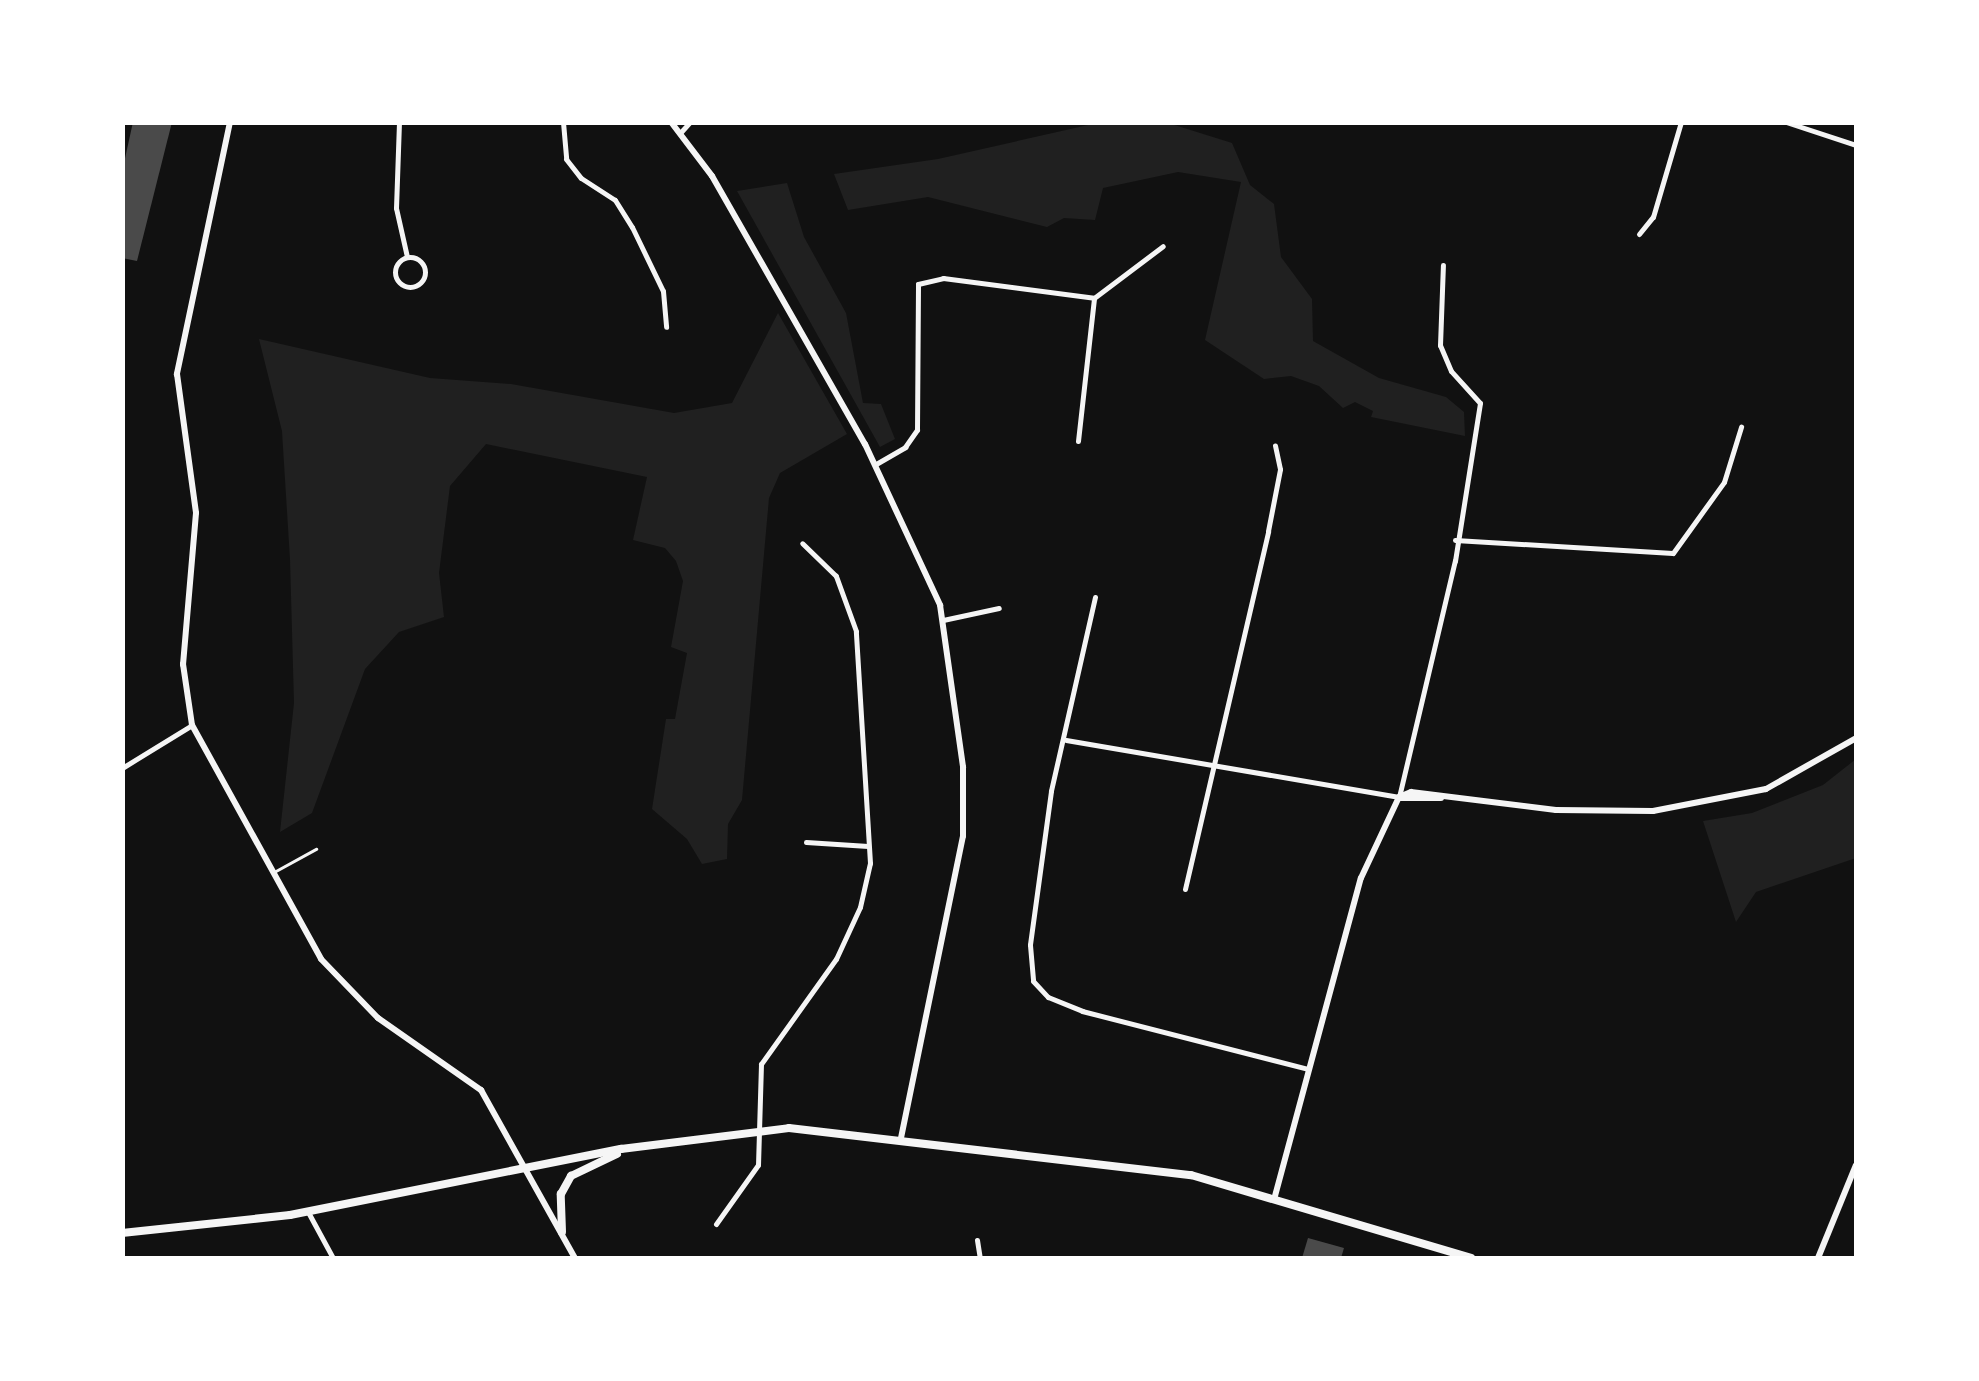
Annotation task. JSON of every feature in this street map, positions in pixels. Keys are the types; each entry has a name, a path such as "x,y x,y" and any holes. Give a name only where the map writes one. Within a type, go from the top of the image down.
{"main road":[{"path":"122,1233 308,1212 528,1166 760,1129 901,1138 1151,1168 1275,1196 1471,1258"},
{"path":"562,1232 561,1194 571,1176 640,1146"}],"street":[{"path":"230,122 177,374 196,513 183,664 192,725 274,872 300,927 343,985 378,1018 474,1082 528,1166 575,1258"},
{"path":"399,122 396,208 407,257 426,271 415,287 400,284 396,275 407,257"},
{"path":"563,122 566,159 581,178 615,200 632,226 663,291 666,327"},
{"path":"671,122 712,176 876,464 925,566 942,620 963,767 963,836 901,1138"},
{"path":"680,133 690,122"},
{"path":"1638,234 1654,217 1681,122"},
{"path":"1786,122 1856,145"},
{"path":"876,464 905,447 917,430 914,297 918,284 928,279 1094,298 1162,246"},
{"path":"1275,1196 1362,878 1399,797 1480,404 1451,371 1440,345 1443,265"},
{"path":"1078,441 1094,298"},
{"path":"1454,540 1673,553 1724,482 1741,428"},
{"path":"1185,889 1280,469 1275,446"},
{"path":"716,1224 758,1165 761,1064 845,941 863,896 870,846 854,619 826,561 802,542"},
{"path":"1095,597 1066,740 1051,791 1030,968 1043,994 1082,1011 1308,1069"},
{"path":"942,620 999,608"},
{"path":"122,768 192,725"},
{"path":"1066,740 1426,802 1443,796 1556,810 1653,811 1766,789 1856,738"},
{"path":"806,842 870,846"},
{"path":"1818,1258 1856,1165"},
{"path":"308,1212 333,1258"},
{"path":"977,1240 980,1258"}],"lane":[{"path":"274,872 316,849"}],"shaded area":[{"path":"1097,123 1168,123 1232,143 1250,185 1274,204 1281,257 1312,299 1313,341 1379,378 1446,397 1464,412 1465,436 1371,417 1373,411 1355,402 1343,408 1319,386 1291,376 1264,379 1205,340 1241,182 1178,172 1103,188 1095,220 1064,218 1047,227 928,197 848,210 834,174 938,159"},
{"path":"787,183 804,237 846,313 863,403 881,404 895,439 880,447 737,191"},
{"path":"778,313 847,434 780,473 769,498 742,800 728,824 727,859 702,864 687,839 652,809 666,719 675,719 687,653 671,647 683,581 676,561 665,548 633,540 647,477 486,444 450,486 439,573 444,617 399,632 365,669 312,813 280,832 294,703 290,559 282,431 259,339 430,378 511,384 674,413 732,403"},
{"path":"1856,759 1856,858 1756,892 1736,922 1703,821 1752,813 1823,785"}],"building":[{"path":"133,122 172,122 137,261 122,258 122,172"},
{"path":"1308,1238 1344,1248 1341,1258 1302,1258"}]}
